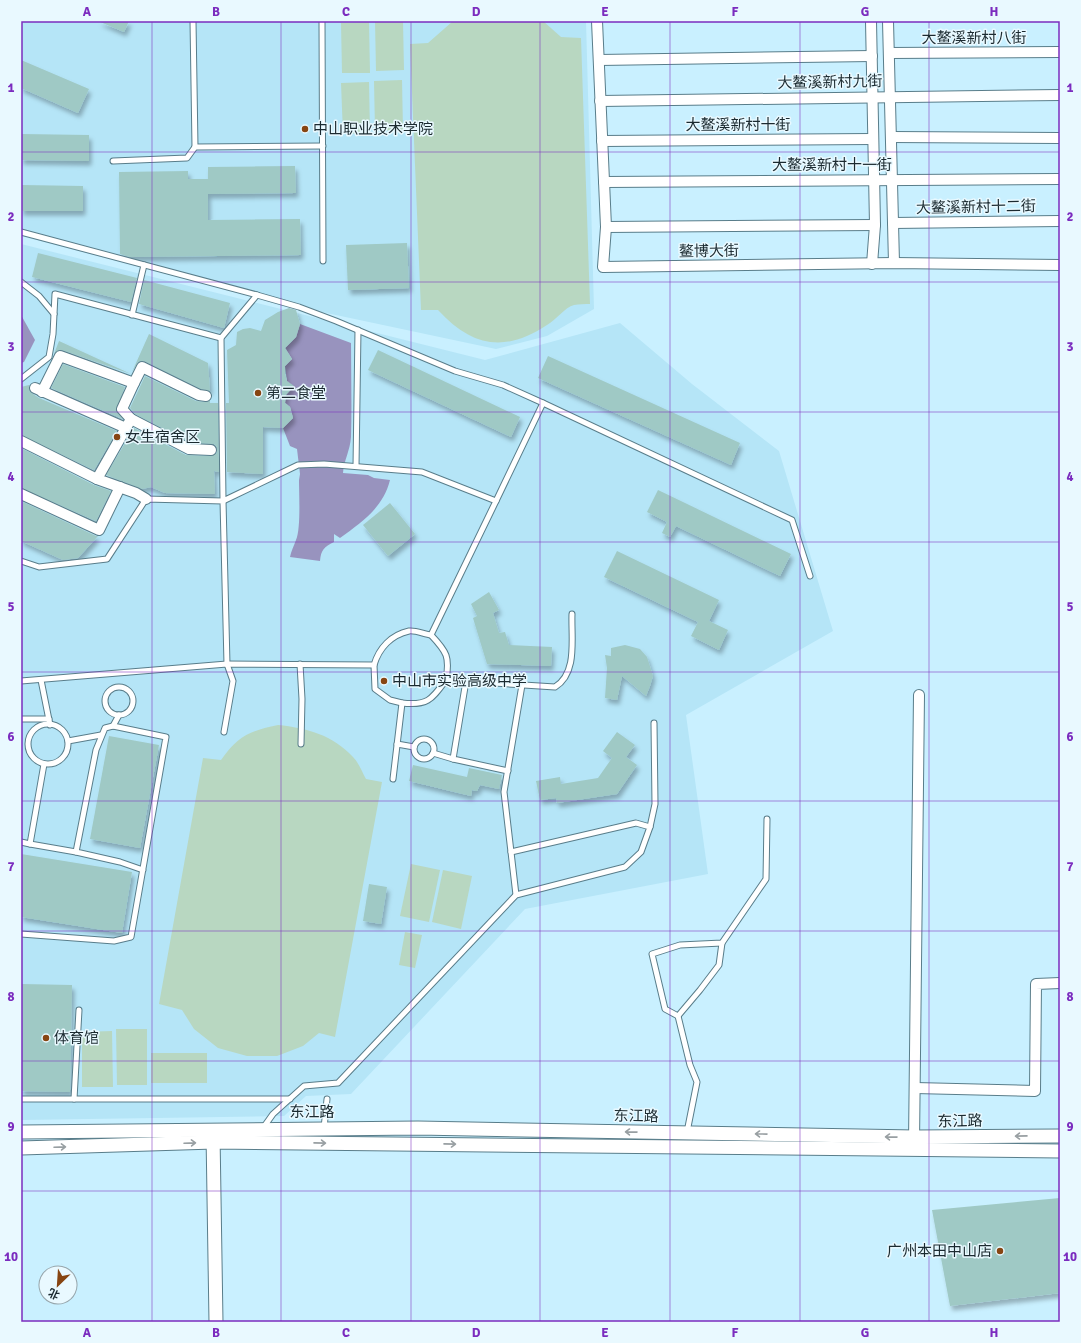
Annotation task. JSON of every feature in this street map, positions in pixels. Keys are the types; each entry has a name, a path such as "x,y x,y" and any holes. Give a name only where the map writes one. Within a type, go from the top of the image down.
{"street":[{"name":"鳌博大街","path":"597,21 606,227 603,267 894,263 1060,265"},
{"path":"871,21 875,225 872,264"},
{"path":"888,21 894,263"},
{"name":"大鳌溪新村八街","path":"889,53 1060,52"},
{"path":"598,60 872,56"},
{"name":"大鳌溪新村九街","path":"600,101 889,96 1060,95"},
{"path":"891,137 1060,138"},
{"name":"大鳌溪新村十街","path":"602,141 873,139"},
{"name":"大鳌溪新村十一街","path":"604,182 1060,179"},
{"name":"大鳌溪新村十二街","path":"893,223 1060,221"},
{"path":"606,227 875,225"},
{"path":"134,383 60,356 39,390 128,423 189,449 211,450"},
{"path":"128,423 122,409 142,367 198,395 206,396"},
{"path":"97,479 128,423"},
{"path":"21,441 97,479 120,487 146,499"},
{"path":"21,494 99,530 120,487"},
{"path":"914,1143 919,695"},
{"path":"915,1088 1035,1091 1036,984 1060,983"},
{"name":"东江路","path":"21,1148 213,1135 262,1128 418,1128 687,1133 1060,1151"},
{"name":"东江路","path":"21,1132 914,1143 1060,1136"},
{"path":"213,1135 216,1322"}],"lane":[{"path":"113,161 187,158 195,147 193,21"},
{"path":"322,21 323,261"},
{"path":"195,147 323,146"},
{"path":"21,232 299,307 455,371 503,385 792,520 810,576"},
{"path":"132,314 144,265"},
{"path":"21,282 39,296 54,314"},
{"path":"21,379 49,357 55,294 221,338"},
{"path":"224,732 233,681 227,664 221,338 257,295"},
{"path":"356,466 358,330"},
{"path":"430,635 544,403"},
{"path":"21,561 39,567 107,559 146,499 223,501 298,465 324,464 422,472 496,501"},
{"path":"446,680 555,687 561,683 570,669 572,614"},
{"path":"410,631 430,635 442,648 448,663 446,680 431,699 417,704 402,703 390,700 375,689 374,665 378,654 389,640 410,631"},
{"path":"21,681 227,664 374,665"},
{"path":"300,664 302,699 301,744"},
{"path":"41,680 49,722"},
{"path":"453,759 466,681"},
{"path":"516,895 504,792 522,685"},
{"path":"113,726 119,715 128,712 133,704 130,691 122,686 117,686 108,690 104,699 104,704 110,712 119,715"},
{"path":"393,779 402,703"},
{"path":"21,719 49,722 62,730 68,741 68,747 62,759 57,762 44,764 33,757 28,745 29,738 37,728 49,722"},
{"path":"262,1128 304,1086 338,1083 516,895 625,868 641,852 650,827 655,804 654,723"},
{"path":"21,934 114,941 131,937 166,737 113,726 105,728 96,750 76,852"},
{"path":"68,741 101,735"},
{"path":"427,739 434,747 433,753 428,758 421,759 416,755 414,747 418,740 427,739"},
{"path":"397,744 414,747"},
{"path":"433,753 508,771"},
{"path":"30,844 44,764"},
{"path":"678,1016 719,965 722,943 766,879 767,819"},
{"path":"511,852 636,823 650,827"},
{"path":"21,842 120,862 143,870"},
{"path":"678,1016 665,1010 652,954 680,945 722,943"},
{"path":"74,1099 79,1010"},
{"path":"678,1016 690,1065 697,1082 687,1133"},
{"path":"21,1099 290,1099"},
{"path":"324,1128 327,1099"}],"shaded area":[{"name":"中山职业技术学院","path":"21,21 586,21 594,309 547,336 496,349 270,301 21,236"},
{"name":"中山市实验高级中学","path":"21,244 485,360 620,323 692,384 779,451 833,631 686,715 708,874 525,909 351,1094 306,1096 284,1116 21,1120"},
{"path":"21,315 35,340 24,362 21,363"},
{"path":"300,324 351,343 351,437 343,473 368,475 374,478 390,480 382,499 371,514 340,538 334,534 334,542 324,549 321,554 320,561 290,557 299,528 300,474 297,449 290,446 283,428 293,418 290,407 285,403 287,381 285,366 292,359 285,348 296,337"}],"green space":[{"path":"375,21 403,21 404,70 376,71"},
{"path":"453,21 543,21 561,37 581,38 590,304 578,304 571,306 550,323 532,334 517,340 490,342 476,338 463,332 438,310 421,310 410,44 428,43"},
{"path":"369,22 370,73 342,73 341,23"},
{"path":"402,80 403,130 375,131 374,81"},
{"path":"369,82 370,133 343,134 341,83"},
{"path":"278,725 299,728 328,738 345,749 353,757 366,779 382,782 335,1037 319,1033 303,1046 277,1056 247,1056 218,1048 194,1029 182,1010 159,1004 203,758 221,760 233,745 245,736 252,732"},
{"path":"411,864 440,870 429,922 400,916"},
{"path":"443,870 472,876 461,929 432,922"},
{"path":"405,932 422,935 415,968 399,965"},
{"path":"116,1029 147,1029 147,1085 117,1085"},
{"path":"112,1031 113,1087 82,1087 82,1032"},
{"path":"151,1053 207,1053 207,1083 151,1083"}],"building":[{"path":"98,21 129,21 124,32"},
{"path":"21,60 89,89 78,113 21,88"},
{"path":"21,134 89,135 89,161 21,160"},
{"path":"295,166 296,193 208,194 208,220 300,219 301,255 130,257 120,254 119,172 188,171 188,179 208,179 208,167"},
{"path":"21,185 83,186 83,211 21,211"},
{"path":"407,243 409,288 348,290 346,245"},
{"path":"38,253 137,278 131,302 32,277"},
{"path":"144,280 230,303 224,328 139,304"},
{"name":"第二食堂","path":"289,308 296,310 300,324 296,337 285,348 292,359 285,366 285,374 287,381 294,386 286,395 285,403 290,407 293,418 283,428 263,427 263,474 227,472 226,403 229,403 227,350 236,345 237,332 250,328 261,331 265,320 278,312"},
{"path":"149,334 208,363 210,391 201,389 144,361 138,362 132,372"},
{"path":"59,341 131,374 62,350 57,351 54,354"},
{"path":"378,350 520,417 511,437 368,370"},
{"path":"548,356 740,443 731,465 538,378"},
{"path":"63,364 125,387 116,410 123,419 51,388"},
{"path":"145,376 196,401 210,401 210,403 218,403 219,472 214,471 215,494 165,493 151,487 142,489 106,475 134,428 186,455 211,456 217,453 217,447 214,444 191,443 135,414 130,408"},
{"path":"29,385 30,392 39,398 117,431 94,470 21,435 21,387"},
{"path":"21,448 94,485 111,491 96,521 21,488"},
{"path":"658,490 791,554 780,576 676,526 670,537 662,533 667,522 647,512"},
{"path":"21,501 98,536 78,558 63,560 21,541"},
{"path":"390,503 415,534 388,556 363,525"},
{"path":"617,551 719,600 709,621 728,630 719,650 691,636 698,622 604,577"},
{"path":"489,592 499,610 493,613 499,633 505,632 509,645 552,647 551,666 487,664 473,618 477,616 471,604"},
{"path":"625,645 640,649 647,657 653,676 650,686 646,696 622,676 617,700 605,698 607,668 605,655 611,656 611,648"},
{"path":"617,732 635,745 626,757 637,765 617,794 557,803 556,798 540,800 536,781 560,777 561,784 598,778 612,758 603,751"},
{"path":"109,736 159,745 140,848 90,839"},
{"path":"413,765 467,777 469,768 502,775 499,789 480,785 477,791 472,790 471,796 409,781"},
{"path":"21,854 132,872 122,933 21,917"},
{"path":"369,884 387,887 381,924 363,921"},
{"name":"体育馆","path":"21,984 72,985 70,1092 21,1091"},
{"name":"广州本田中山店","path":"1060,1198 1060,1293 950,1306 932,1210"}],"place":[{"name":"中山职业技术学院","path":"305,129"},
{"name":"第二食堂","path":"258,393"},
{"name":"女生宿舍区","path":"117,437"},
{"name":"中山市实验高级中学","path":"384,681"},
{"name":"体育馆","path":"46,1038"},
{"name":"广州本田中山店","path":"1000,1251"}]}
